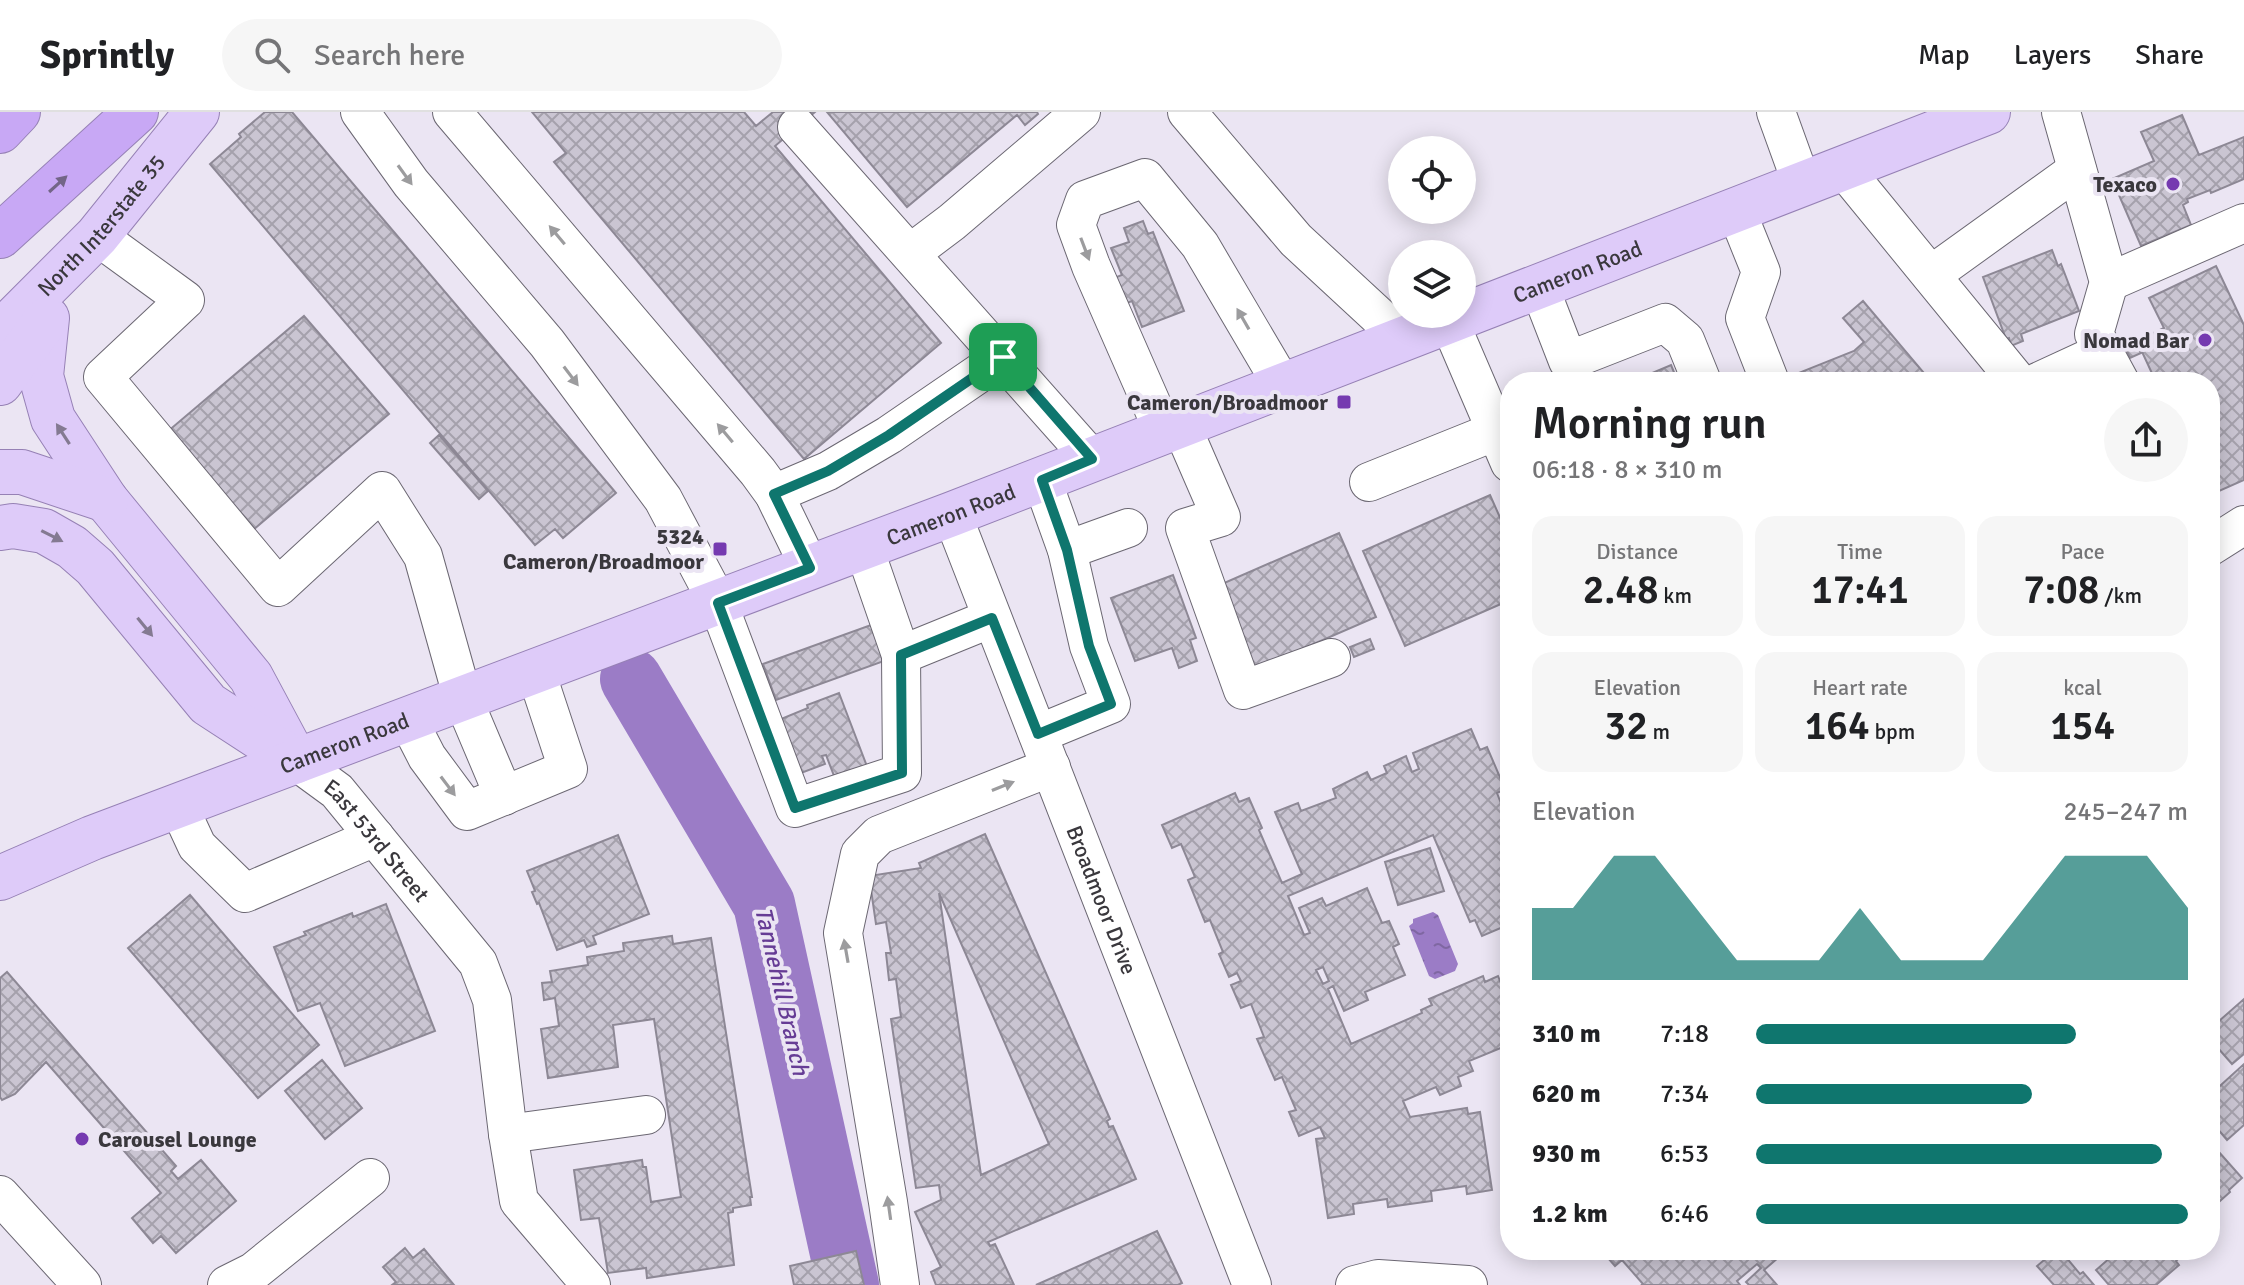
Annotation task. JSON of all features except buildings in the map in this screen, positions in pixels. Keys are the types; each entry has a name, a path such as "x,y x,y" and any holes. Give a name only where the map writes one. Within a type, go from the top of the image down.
{"highway":[{"path":"0,131 18,112"},
{"path":"0,236 136,112"}],"main road":[{"name":"North Interstate 35","path":"0,333 97,236 197,112"},
{"name":"Cameron Road","path":"1476,310 1988,112"},
{"path":"0,383 47,318 97,236"},
{"name":"East 53rd Street","path":"47,318 41,376 53,419 106,500 251,677 296,761"},
{"name":"Cameron Road","path":"0,878 92,838 864,548 1431,328"},
{"path":"0,472 22,472 106,500"},
{"path":"0,528 13,526 44,531 72,547 95,567 208,704 296,761"}],"street":[{"path":"360,112 411,183 547,343 663,499 718,603 795,808 902,773 901,655 864,548"},
{"path":"452,112 758,472 774,494 810,568"},
{"path":"911,253 1081,112"},
{"path":"1187,112 1296,240 1403,339"},
{"path":"1776,112 1802,184"},
{"path":"2061,112 2109,282 2094,334 2112,367 2087,372"},
{"path":"797,127 1092,459"},
{"path":"1843,168 2010,372"},
{"path":"1931,275 2077,170"},
{"path":"1283,386 1200,245 1145,178 1085,200 1076,225 1091,266 1159,421 1172,429 1221,517 1185,528 1243,690 1331,658"},
{"path":"1736,210 1761,272 1745,318 1766,372"},
{"path":"2109,282 2244,223"},
{"path":"97,236 185,300 103,377 278,587 382,491 423,556 463,699 504,796"},
{"path":"1539,286 1568,361 1665,323 1685,340 1698,372"},
{"path":"1452,328 1500,440"},
{"path":"774,494 828,471 889,435 1003,357"},
{"path":"1369,482 1500,448"},
{"path":"900,1285 843,933 860,854 879,835 1044,750 1111,704 1089,646 1067,550 1042,480"},
{"name":"Broadmoor Drive","path":"952,514 1252,1285"},
{"path":"2220,540 2244,525"},
{"path":"1067,550 1128,528"},
{"path":"901,655 992,618"},
{"path":"408,720 427,757 467,811 568,769 536,672"},
{"name":"East 53rd Street","path":"296,761 337,791 478,963 492,1000 519,1201 591,1285"},
{"path":"178,805 197,846 245,893 375,837"},
{"path":"508,1134 646,1115"},
{"path":"227,1285 253,1272 370,1178"},
{"path":"0,1195 82,1285"},
{"path":"1355,1285 1378,1279 1468,1285"}],"water":[{"path":"1433,912 1438,915 1458,964 1455,971 1435,979 1429,976 1409,926 1413,919"}],"waterway":[{"name":"Tannehill Branch","path":"631,679 764,904 848,1285"}],"place":[{"name":"Texaco","path":"2173,184"},
{"name":"Nomad Bar","path":"2205,340"},
{"name":"Cameron/Broadmoor","path":"1344,402"},
{"name":"5324 Cameron/Broadmoor","path":"720,549"},
{"name":"Carousel Lounge","path":"82,1139"}],"route":[{"path":"1003,357 1092,459 1042,480 1067,550 1089,646 1111,704 1038,734 992,618 901,655 902,773 795,808 718,603 810,568 774,494 828,471 889,435 1003,357"}]}
